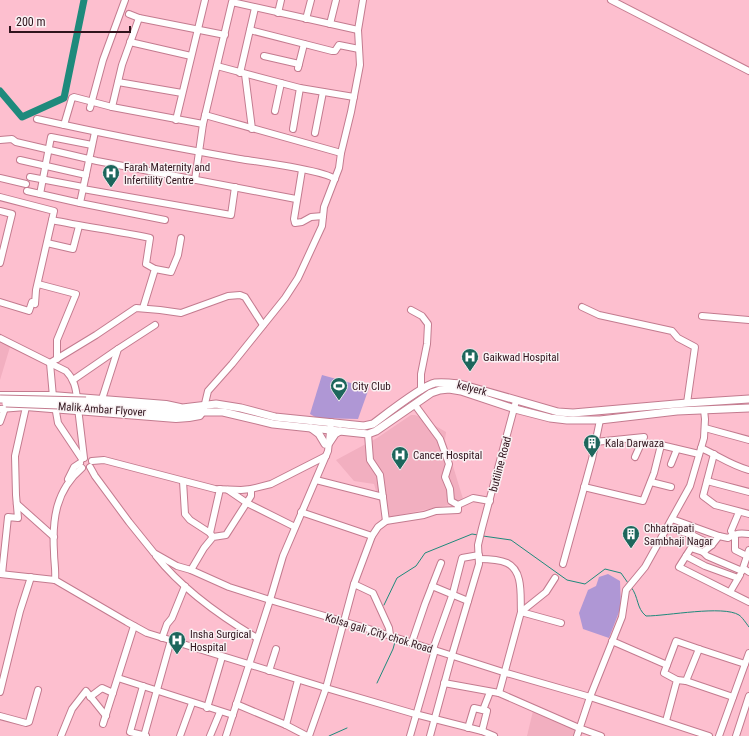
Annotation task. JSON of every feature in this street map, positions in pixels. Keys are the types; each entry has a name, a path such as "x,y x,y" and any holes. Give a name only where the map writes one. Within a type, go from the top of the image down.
{"main road":[{"name":"kelyerk","path":"178,408 204,408 216,404 241,408 266,418 329,426 364,426 373,424 433,383 449,382 558,412 573,413 687,403 749,400"},
{"path":"266,418 310,428 329,426 340,431 368,434 376,431 431,393 449,389 461,391 514,409 550,418 567,420 600,420 662,413 749,408"},
{"name":"Malik Ambar Flyover","path":"0,399 86,401 178,408"},
{"path":"728,400 729,408"},
{"name":"Malik Ambar Flyover","path":"2,407 85,406 171,414 193,413 204,408"},
{"path":"310,428 319,434 327,444 335,434 340,431"}],"street":[{"path":"91,105 103,60 126,0"},
{"path":"176,120 204,1 197,0"},
{"path":"278,13 281,0"},
{"path":"306,19 311,0"},
{"path":"330,24 336,0"},
{"path":"0,422 2,407 78,410 176,419 200,416 204,408 208,391 285,298 298,278 322,226 324,207 339,168 360,65 358,30 363,0"},
{"path":"611,0 749,70"},
{"path":"195,180 203,124 232,2 358,30"},
{"path":"251,5 250,30 243,73 252,129"},
{"path":"128,14 139,18 225,35"},
{"path":"112,107 122,65 139,18"},
{"path":"250,30 332,52 335,51 339,45 359,49"},
{"path":"130,42 191,56"},
{"path":"264,56 299,66 304,44"},
{"path":"217,66 300,88 354,97"},
{"path":"118,82 182,93"},
{"path":"275,111 281,83"},
{"path":"293,129 300,88"},
{"path":"315,132 323,92"},
{"path":"64,125 72,98 74,97 91,105 112,107 203,124"},
{"path":"206,115 341,153"},
{"path":"37,119 95,132 302,170 335,179"},
{"path":"80,202 95,132"},
{"path":"40,194 52,136 92,145"},
{"path":"0,140 12,139 16,142 89,159 296,199"},
{"path":"20,160 86,175"},
{"path":"302,170 296,199 295,223 302,222 311,217 323,216"},
{"path":"30,177 83,188 231,214 235,187"},
{"path":"0,178 26,184"},
{"path":"27,191 165,220"},
{"path":"0,196 54,211 35,304 32,302 29,311 0,302"},
{"path":"0,210 12,214 8,234 2,244 0,260"},
{"path":"52,220 150,238 146,264 155,269 171,272 178,255 181,238"},
{"path":"47,244 73,249 79,226"},
{"path":"0,232 8,234"},
{"path":"142,308 155,269"},
{"path":"38,284 76,294 57,340 57,359"},
{"path":"50,363 136,308 181,313 228,296 240,295 245,296 263,325"},
{"path":"582,307 599,315 672,331 678,338 695,347 687,403"},
{"path":"411,310 422,316 428,324 427,344 421,374 421,390"},
{"path":"702,316 749,320"},
{"path":"73,380 155,325"},
{"path":"0,338 66,371 71,376 76,386 82,462"},
{"path":"102,398 118,349"},
{"path":"50,363 52,394 58,423 85,469 91,464 104,460 183,481 220,489 251,489 271,484 326,456"},
{"path":"0,394 52,394 166,404 178,408"},
{"name":"butiline Road","path":"430,736 479,564 478,545 516,401"},
{"path":"415,405 440,438 449,464 445,477 450,490 451,500 458,505"},
{"path":"26,407 15,456 18,518 8,517 1,574 55,580 147,633 298,680 482,732 491,736"},
{"path":"577,736 590,697 622,617 626,590 645,567 690,486 704,438 704,410"},
{"path":"563,564 600,420"},
{"path":"226,736 283,556 326,456 329,426"},
{"path":"705,428 749,440"},
{"path":"368,434 370,460 380,475 386,521"},
{"path":"595,442 644,437 634,457"},
{"path":"584,487 643,501 651,482 661,445 677,449 714,454 737,467 749,470"},
{"path":"671,464 677,449"},
{"path":"714,454 703,496 715,505 749,514"},
{"path":"55,580 54,537 55,515 58,501 74,467 89,458 91,464"},
{"name":"Kolsa gali ,City chok Road","path":"91,464 95,476 154,553 177,566 191,570 229,587 590,697 709,736"},
{"path":"316,480 383,497"},
{"path":"183,481 185,514 190,520 211,535 226,535 251,496 251,489"},
{"path":"707,481 749,492"},
{"path":"651,482 671,487"},
{"path":"191,570 211,535 220,489"},
{"path":"228,490 247,503 295,527"},
{"path":"458,505 473,498 490,501"},
{"path":"17,504 54,537"},
{"path":"236,704 308,736 326,688 354,584 372,536 378,527 386,521 424,515 436,511 458,510 458,505"},
{"path":"301,512 372,536"},
{"path":"730,592 738,578 745,570 748,555 735,550 735,538 731,530 740,512"},
{"path":"672,519 728,538 742,533 749,534"},
{"path":"679,531 692,535 712,545"},
{"path":"703,552 712,545 719,536"},
{"path":"745,570 707,556 703,552 691,548 679,567 749,602"},
{"path":"154,553 164,567 195,595 232,624 257,638"},
{"path":"686,556 705,566 738,578"},
{"path":"410,736 415,714 434,649 453,593 462,558 479,557 508,563 514,569 520,581 521,612 499,693"},
{"path":"412,642 441,563"},
{"path":"0,692 20,611 31,577"},
{"path":"521,612 546,592 555,578"},
{"path":"354,584 373,593 389,628 390,635"},
{"path":"162,638 185,586"},
{"path":"432,586 453,593 468,601"},
{"path":"521,612 561,622"},
{"path":"103,724 134,626"},
{"path":"143,686 130,732 144,736 171,640"},
{"path":"612,641 667,665"},
{"path":"733,697 677,680 664,673 676,641 745,664"},
{"path":"269,671 276,649"},
{"path":"686,682 699,649"},
{"path":"719,736 749,653"},
{"path":"207,708 222,657"},
{"path":"118,678 233,716"},
{"path":"286,725 298,680"},
{"path":"666,722 677,680"},
{"path":"444,683 499,693 601,736"},
{"path":"90,697 102,688 113,693"},
{"path":"0,716 26,723 29,722 38,690"},
{"path":"61,736 72,709 86,691 106,716"},
{"path":"483,710 490,692"},
{"path":"736,736 749,696"},
{"path":"180,736 192,703"},
{"path":"468,728 474,708 487,711 482,732"},
{"path":"210,736 220,712"}],"shaded area":[{"path":"0,343 10,347 0,380"},
{"name":"City Club","path":"322,375 369,388 358,419 317,418 310,414"},
{"name":"Cancer Hospital","path":"411,415 420,417 446,432 445,440 464,502 384,518 374,484 354,481 336,460 377,438"},
{"path":"608,574 620,581 621,607 609,638 583,629 579,613 588,590 596,586 599,577"},
{"path":"533,711 577,729 575,736 527,736"}],"waterway":[{"path":"0,91 22,117 64,98 84,0"},
{"path":"384,605 397,578 416,566 425,553 472,534 478,535"},
{"path":"483,536 511,540 567,580 585,584 605,569 621,573 628,583"},
{"path":"631,587 641,610 646,616 708,611 731,612 739,615 749,627"},
{"path":"377,683 395,642"},
{"path":"329,736 347,728"}],"place":[{"name":"Farah Maternity and Infertility Centre","path":"111,188"},
{"name":"Gaikwad Hospital","path":"470,372"},
{"name":"City Club","path":"339,401"},
{"name":"Kala Darwaza","path":"592,458"},
{"name":"Cancer Hospital","path":"400,470"},
{"name":"Chhatrapati Sambhaji Nagar","path":"631,549"},
{"name":"Insha Surgical Hospital","path":"177,655"}]}
